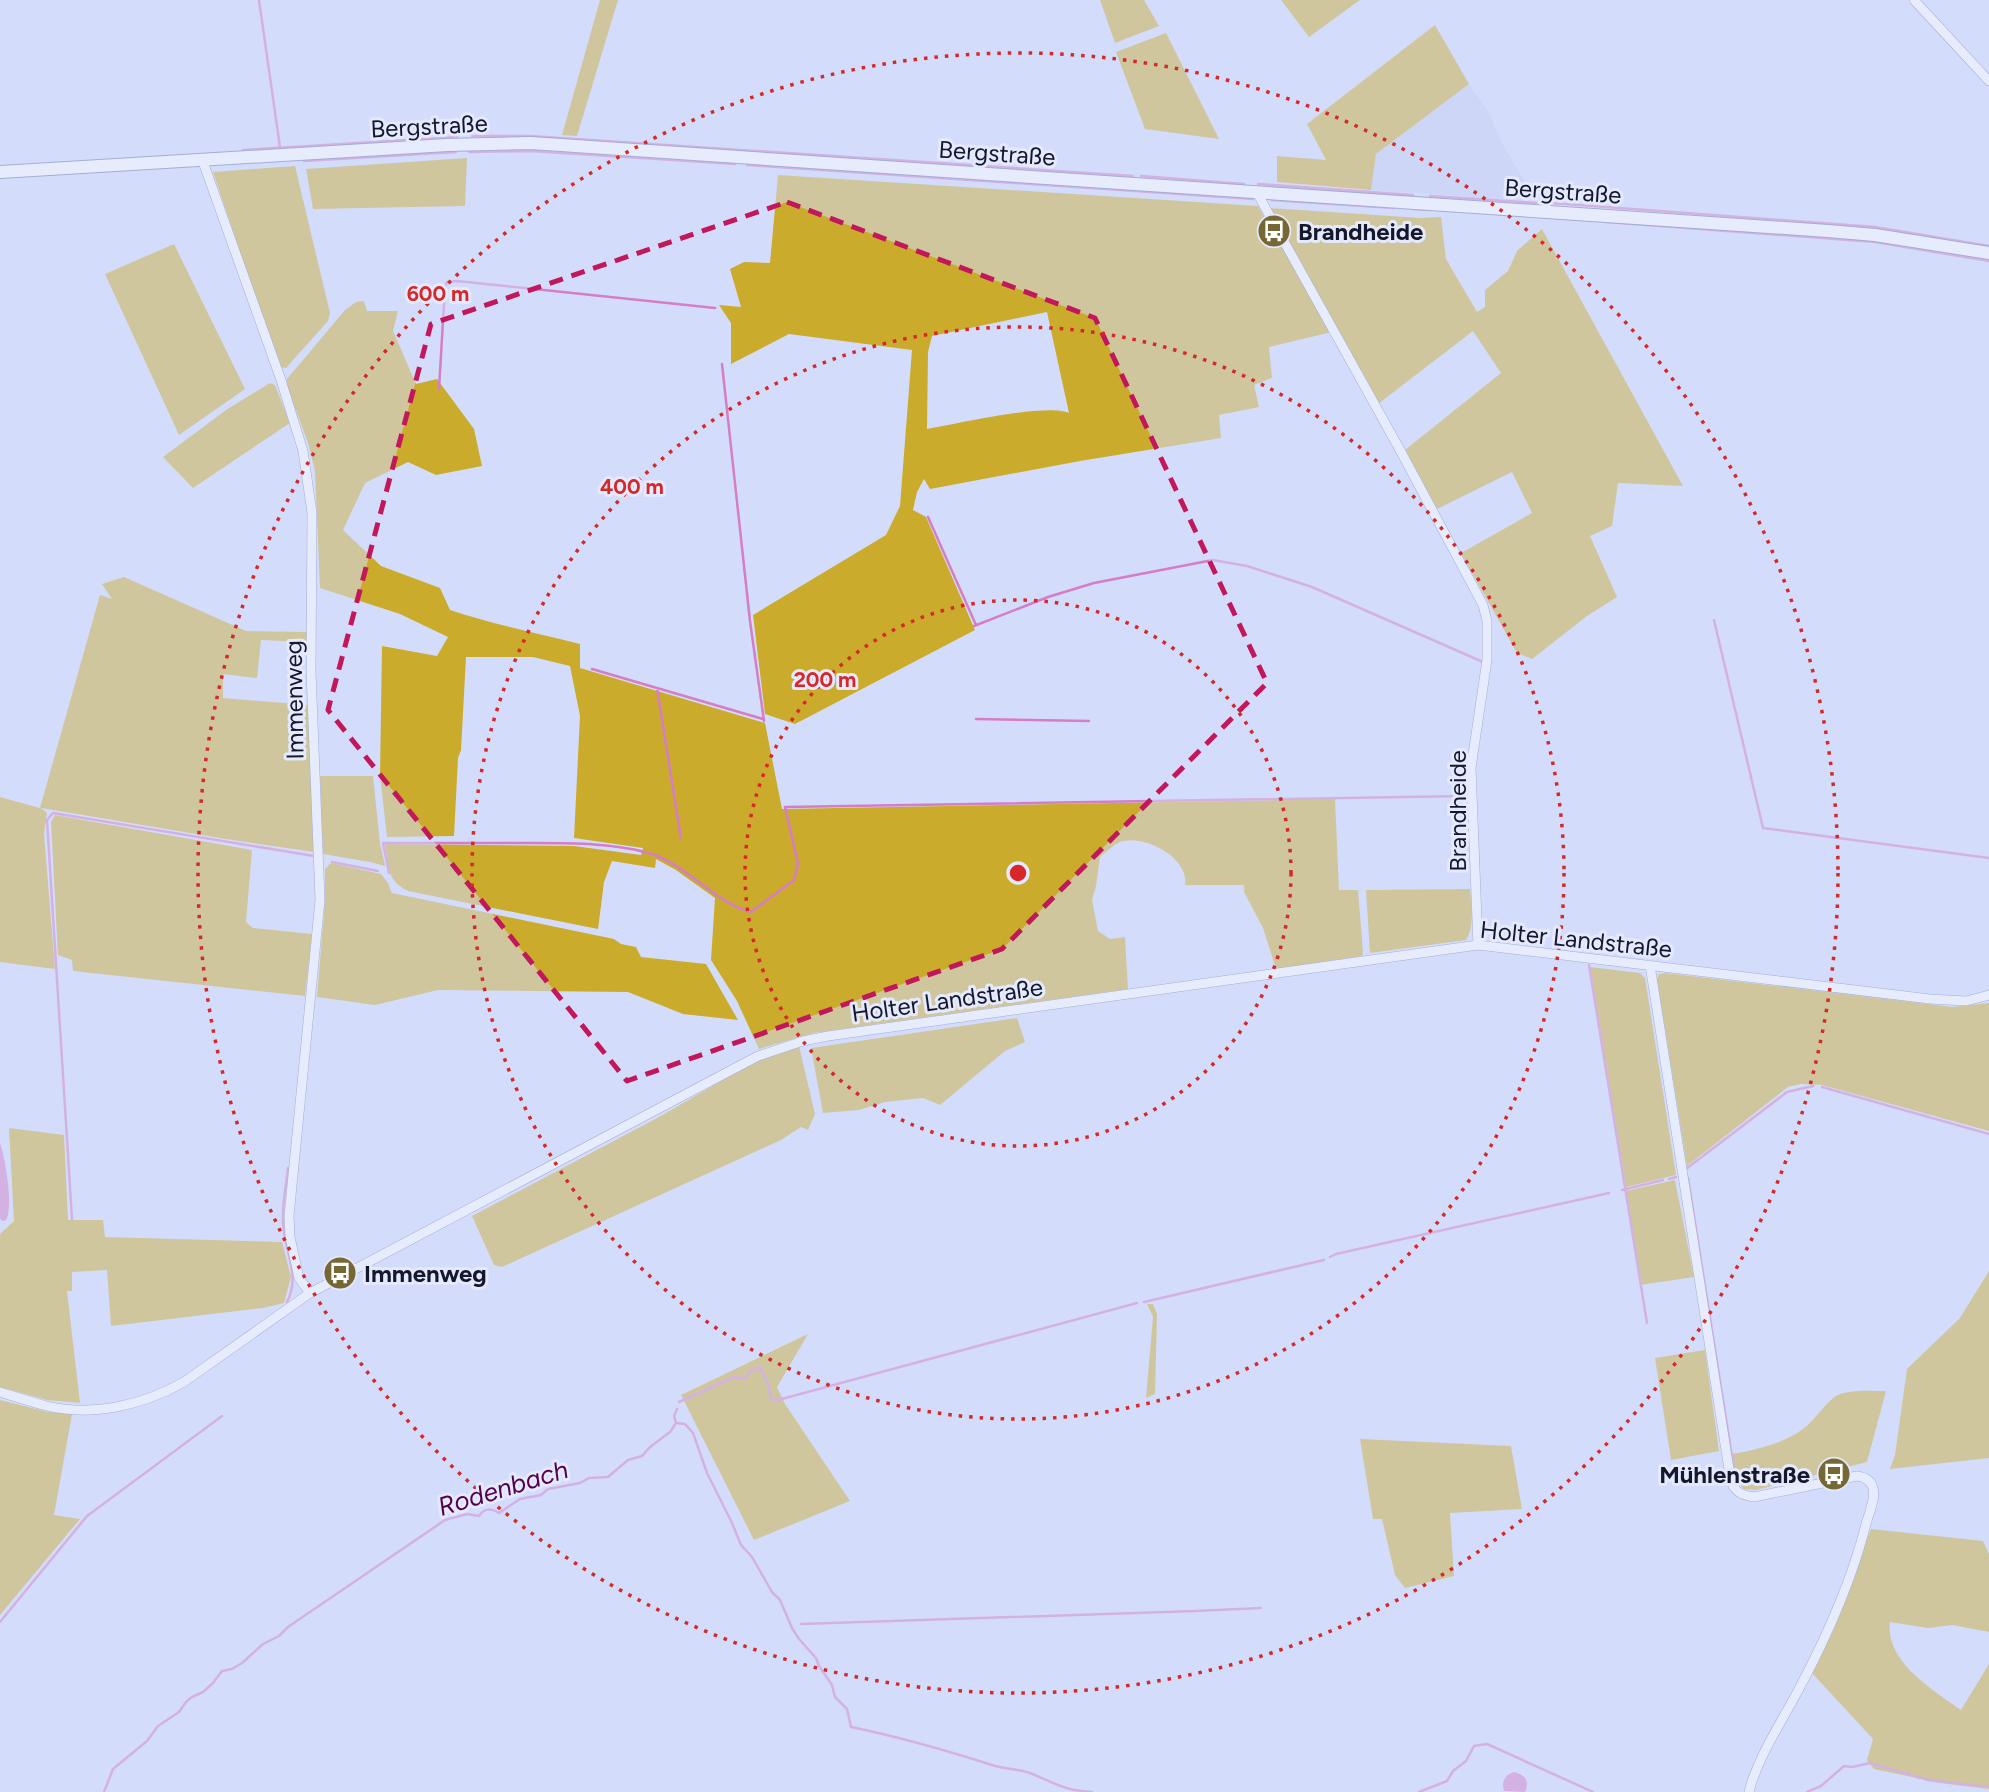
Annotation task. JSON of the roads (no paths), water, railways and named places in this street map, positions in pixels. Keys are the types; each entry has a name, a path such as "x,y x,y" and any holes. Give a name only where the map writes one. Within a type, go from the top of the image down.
{"street":[{"path":"1914,0 1989,81"},
{"name":"Bergstraße","path":"0,172 447,145 531,143 1828,231 1875,235 1989,253"},
{"name":"Immenweg","path":"202,159 281,380 303,451 312,513 311,672 320,900 289,1216 290,1237 299,1278 310,1293"},
{"name":"Brandheide","path":"1256,191 1401,450 1483,605 1487,621 1488,660 1471,768 1478,945"},
{"name":"Holter Landstraße","path":"0,1392 50,1407 84,1409 113,1408 166,1392 310,1293 758,1056 828,1036 1478,945 1930,999 1966,1001 1989,995"},
{"path":"1650,965 1731,1482 1735,1491 1754,1497 1857,1476 1869,1481 1873,1488 1861,1543 1836,1609 1812,1664 1756,1771 1749,1792"}],"waterway":[{"path":"259,0 280,147"},
{"path":"472,136 531,136 1133,176"},
{"path":"243,150 457,137"},
{"path":"469,152 531,151 735,164"},
{"path":"304,161 456,152"},
{"path":"747,165 1253,199"},
{"path":"1141,176 1244,184"},
{"path":"1258,184 1413,195"},
{"path":"1430,196 1536,203"},
{"path":"1271,200 1394,208"},
{"path":"1552,203 1875,227 1989,246"},
{"path":"1413,209 1428,210"},
{"path":"1606,222 1875,242 1989,261"},
{"path":"439,389 447,282 715,308"},
{"path":"722,364 750,621 764,721"},
{"path":"928,517 976,625"},
{"path":"974,626 1048,597 1094,583 1213,560 1247,566 1312,587 1483,662"},
{"path":"1714,620 1763,828 1989,858"},
{"path":"592,669 763,719"},
{"path":"657,688 681,839"},
{"path":"976,719 1089,721"},
{"path":"389,873 383,843 607,845 640,851 668,861 727,902 751,912 794,880 798,864 785,807 1464,796"},
{"path":"72,1219 47,820 53,813 314,856"},
{"path":"332,862 378,871"},
{"path":"1589,965 1647,1323"},
{"path":"1686,1169 1787,1092 1813,1086"},
{"path":"1822,1087 1989,1134"},
{"path":"287,1302 292,1282 283,1223 288,1168"},
{"path":"1669,1179 1676,1177"},
{"path":"1688,1178 1736,1482"},
{"path":"1622,1190 1663,1180"},
{"path":"1330,1257 1609,1193"},
{"path":"1144,1302 1324,1260"},
{"path":"679,1402 734,1377 745,1379 749,1372 760,1367 771,1399 778,1400 1137,1303"},
{"path":"676,1423 674,1416 677,1409"},
{"path":"0,1622 87,1516 222,1416"},
{"name":"Rodenbach","path":"676,1423 685,1424 693,1433 707,1473 741,1545 780,1600 799,1639 816,1658 832,1685 835,1697 847,1709 851,1727 1025,1772 1070,1789 1092,1792"},
{"name":"Rodenbach","path":"104,1792 113,1769 147,1741 158,1726 179,1712 186,1702 203,1692 222,1671 242,1663 263,1644 279,1636 288,1627 445,1520 467,1514 479,1516 488,1510 499,1513 520,1499 541,1495 548,1489 580,1483 589,1478 608,1477 628,1460 642,1456 670,1432 676,1423"},
{"path":"801,1624 1261,1608"},
{"name":"Rodenbach","path":"1419,1792 1447,1781 1453,1771 1466,1761 1474,1746 1487,1744 1593,1792"},
{"name":"Rodenbach","path":"1807,1792 1821,1786 1844,1766 1870,1763 1928,1780 1989,1787"}],"place":[{"name":"Brandheide","path":"1274,231"},
{"name":"Immenweg","path":"340,1273"},
{"name":"Mühlenstraße","path":"1834,1474"}]}
